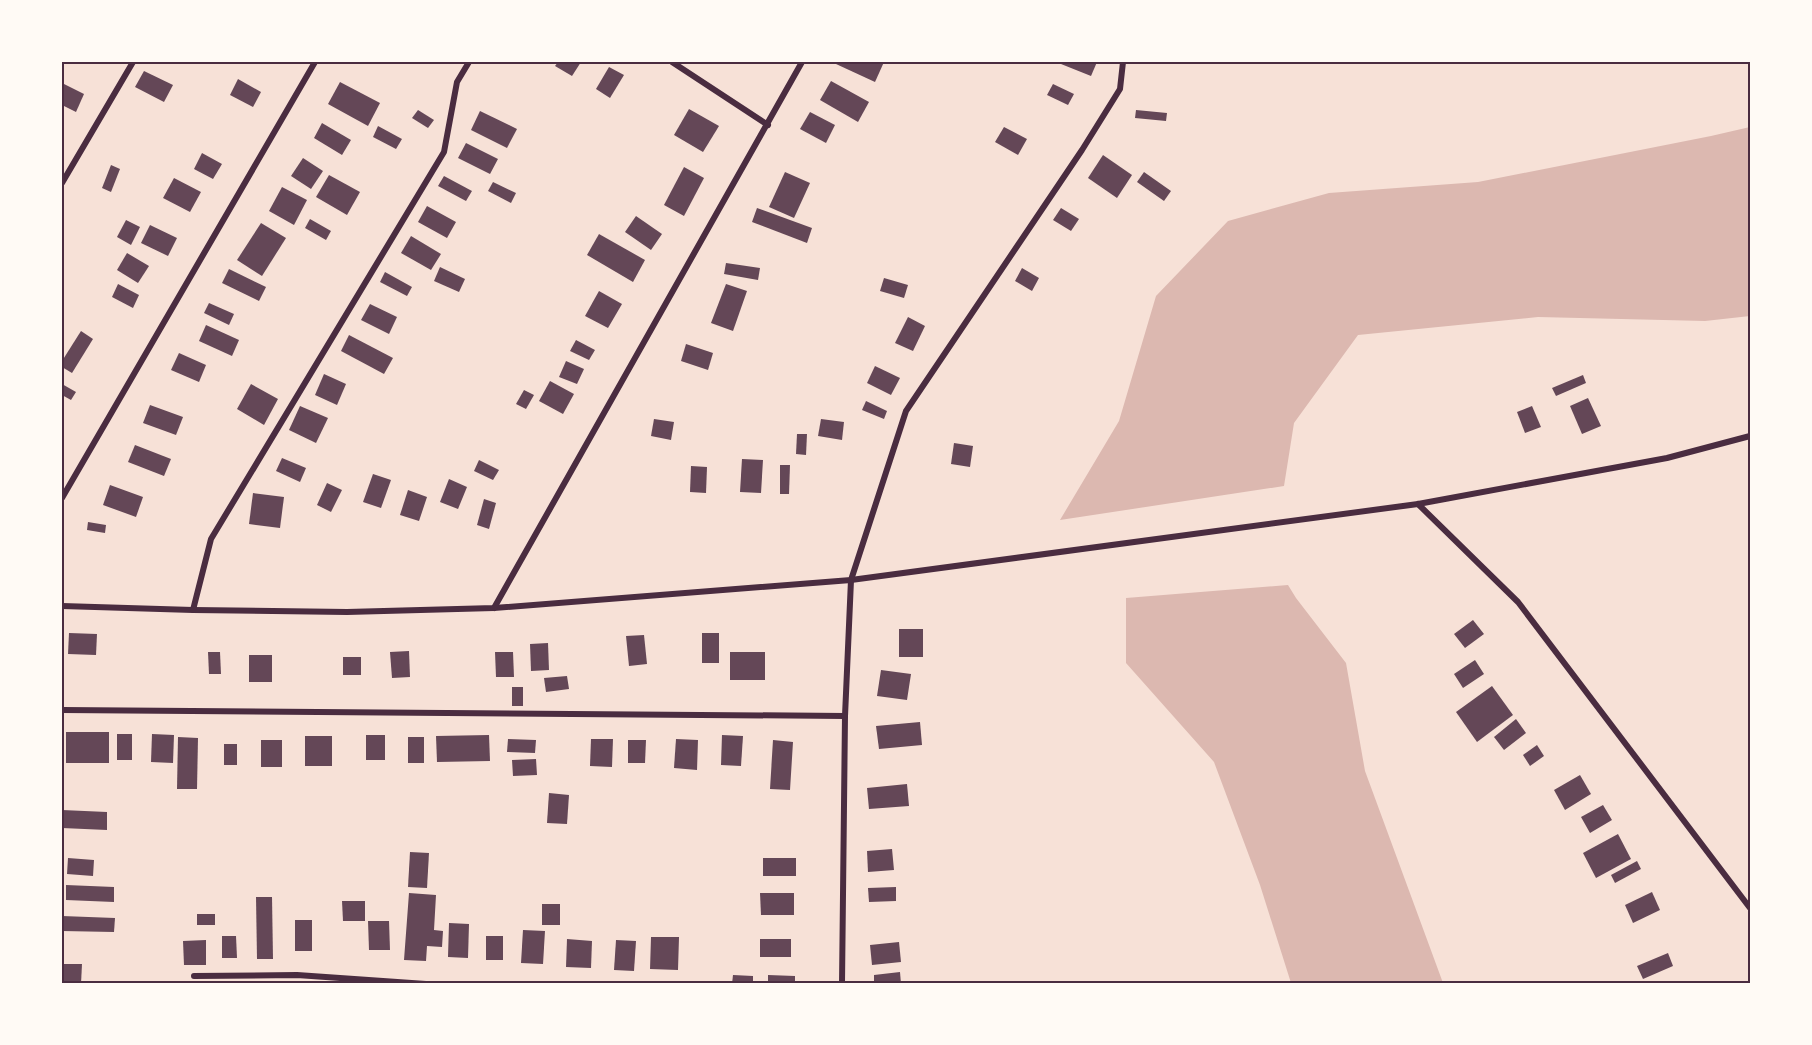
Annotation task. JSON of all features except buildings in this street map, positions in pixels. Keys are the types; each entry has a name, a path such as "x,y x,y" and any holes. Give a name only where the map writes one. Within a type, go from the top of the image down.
{"street":[{"path":"62,183 132,62"},
{"path":"62,498 315,62"},
{"path":"193,610 211,539 444,152 457,82 469,62"},
{"path":"672,62 768,125"},
{"path":"494,608 802,62"},
{"path":"842,984 845,716 851,579 906,411 1120,89 1123,62"},
{"path":"62,606 347,612 494,608 851,579 1418,504 1667,458 1750,436"},
{"path":"1418,504 1518,602 1750,908"},
{"path":"62,710 845,716"},
{"path":"194,976 297,975 426,984"},
{"path":"296,984 297,975"}],"shaded area":[{"path":"1750,127 1750,316 1705,321 1538,317 1358,335 1294,423 1284,486 1060,520 1119,421 1156,296 1228,221 1329,193 1478,182"},
{"path":"1288,585 1346,663 1365,771 1443,983 1291,983 1260,885 1214,762 1126,663 1126,598"}]}
